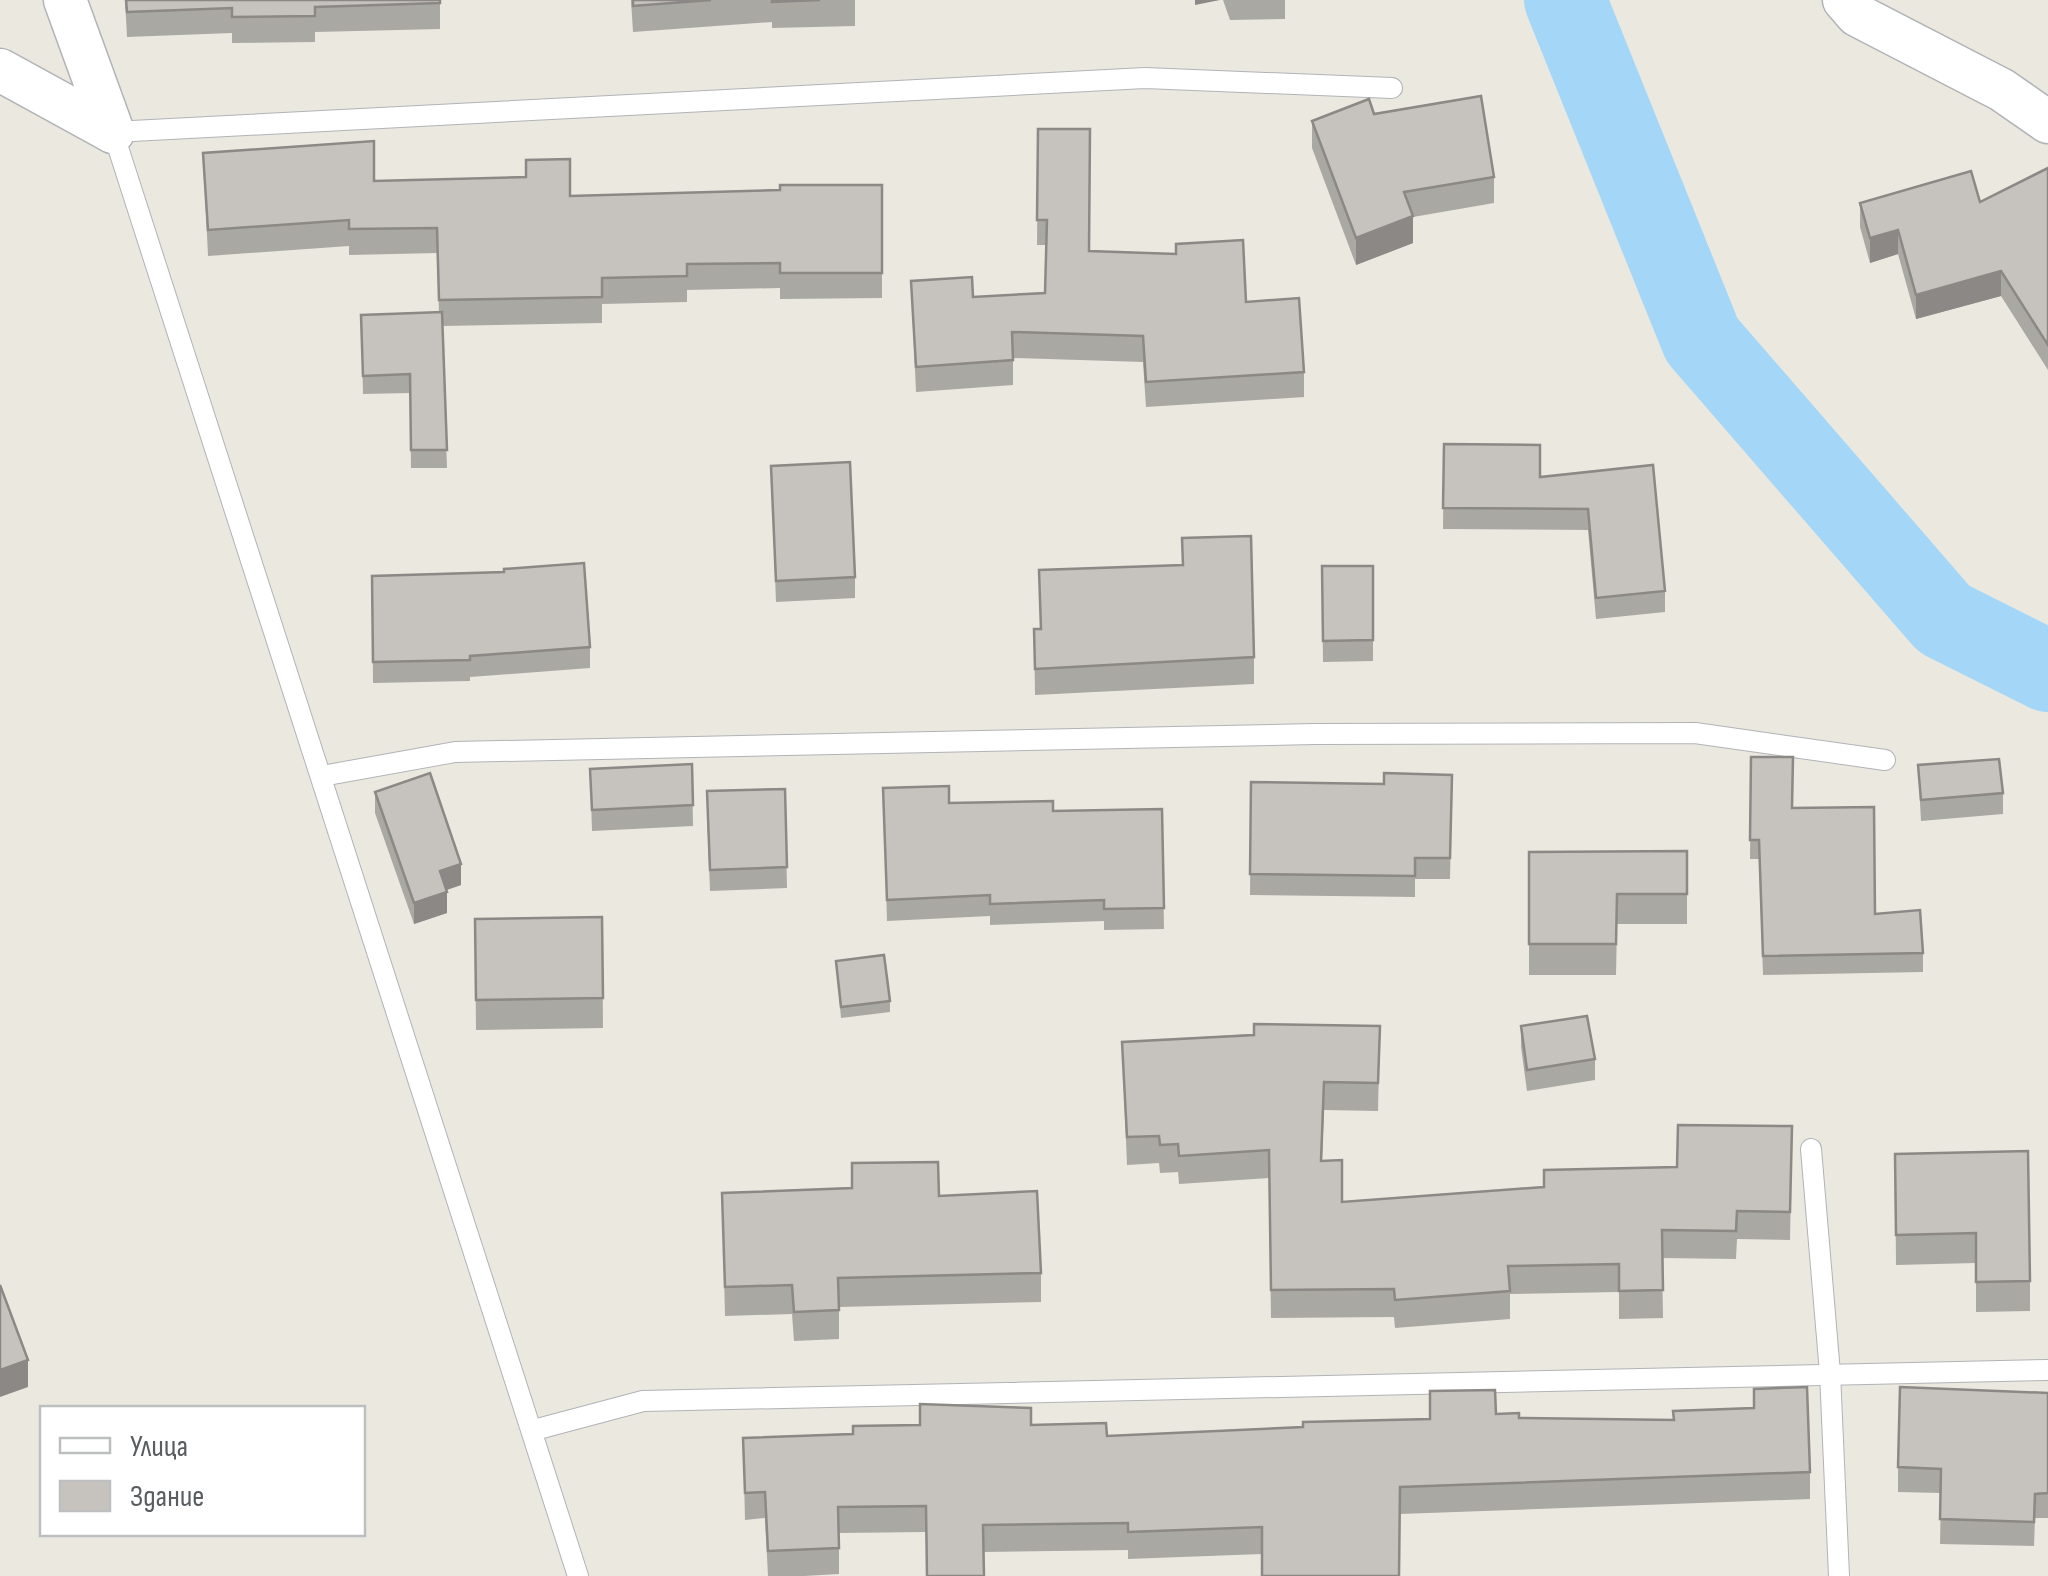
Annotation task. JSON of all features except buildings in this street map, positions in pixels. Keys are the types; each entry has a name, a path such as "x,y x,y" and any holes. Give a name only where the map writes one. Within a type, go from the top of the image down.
{"street":[{"path":"65,0 113,132"},
{"path":"1844,0 1857,15 2002,90 2048,122"},
{"path":"0,70 113,132"}],"lane":[{"path":"578,1576 113,132 1146,78 1392,88"},
{"path":"322,776 455,752 1336,734 1695,733 1886,760"},
{"path":"1811,1148 1830,1373 1839,1576"},
{"path":"534,1430 643,1402 2048,1370"}],"waterway":[{"path":"1565,0 1702,340 1944,619 2048,671"}]}
